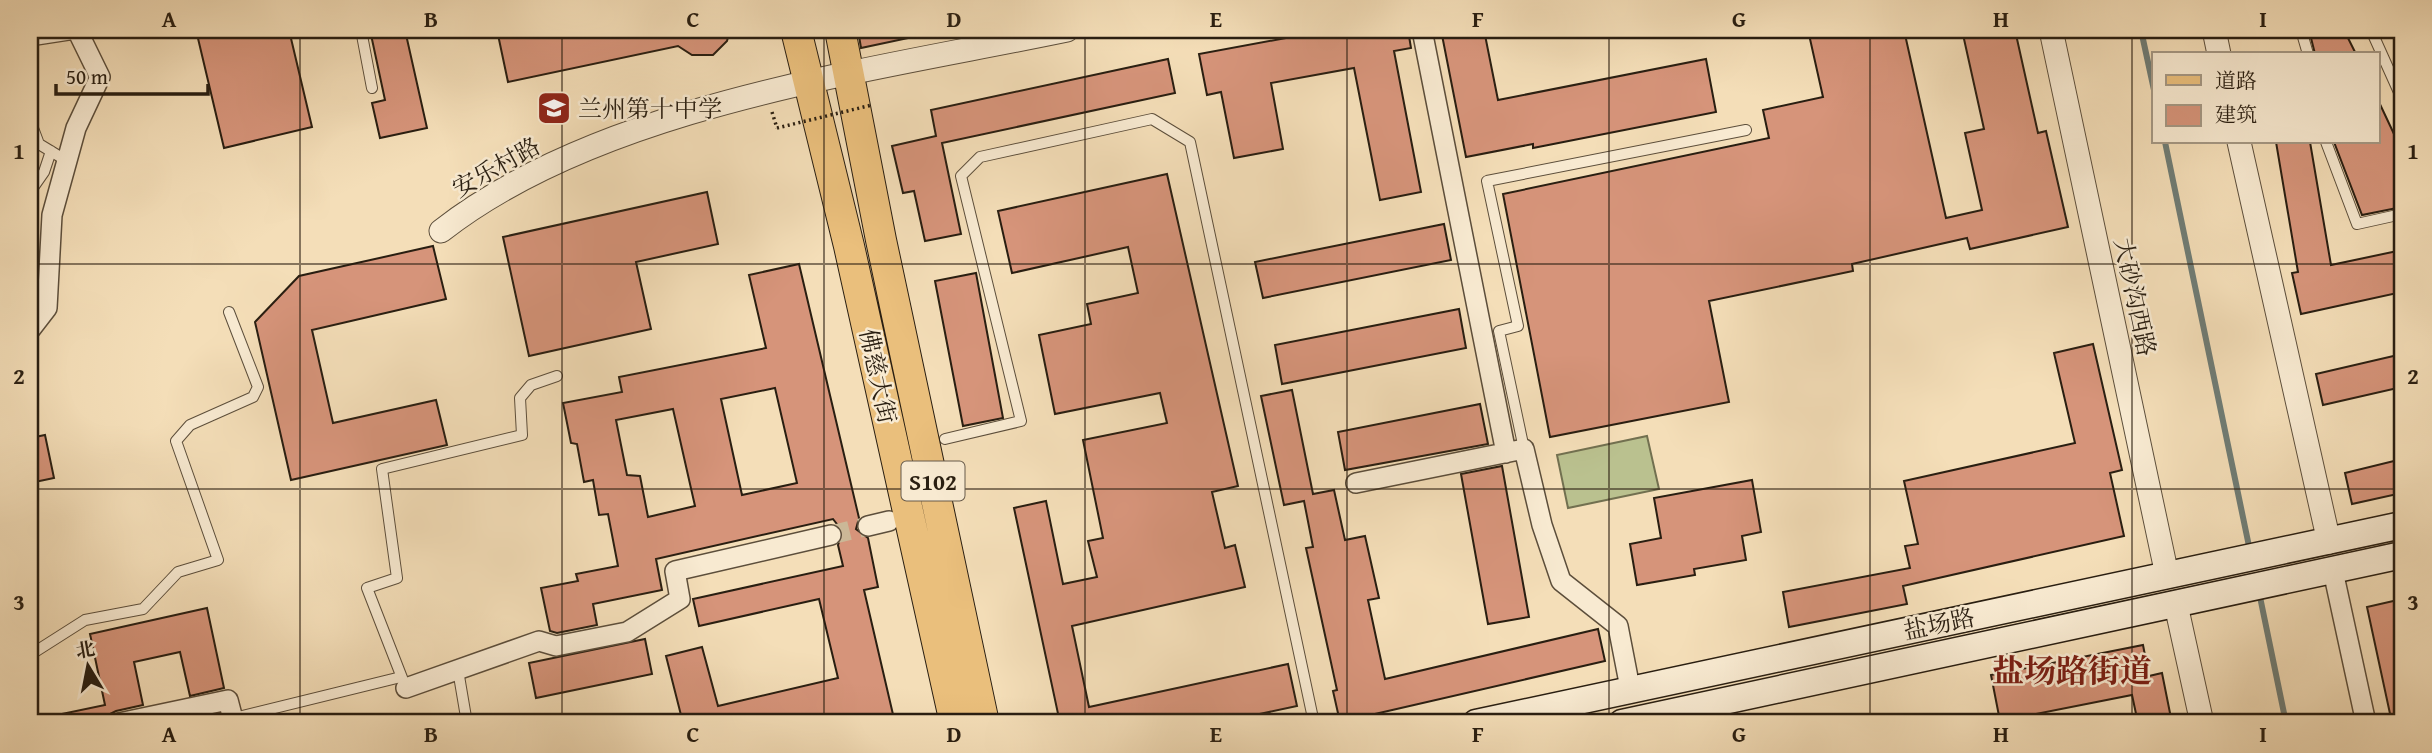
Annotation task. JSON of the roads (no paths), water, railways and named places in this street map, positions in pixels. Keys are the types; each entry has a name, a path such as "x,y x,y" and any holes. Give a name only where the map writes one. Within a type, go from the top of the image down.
{"main road":[{"name":"佛慈大街","path":"796,30 849,246 955,723"},
{"name":"佛慈大街","path":"840,30 881,240 984,723"},
{"path":"850,75 893,207 1005,723"},
{"path":"807,83 816,185 878,524 934,723"},
{"name":"盐场路","path":"1476,723 2402,525"},
{"name":"盐场路","path":"1622,723 2402,555"}],"street":[{"path":"30,36 69,30"},
{"path":"30,330 47,308 52,215 59,156 76,128 100,77 77,30"},
{"name":"安乐村路","path":"442,231 478,202 606,142 666,121 807,83 1067,30"},
{"path":"1422,30 1515,451 1561,581 1618,626 1630,688"},
{"name":"大砂沟西路","path":"2051,30 2167,575"},
{"path":"2214,30 2219,52"},
{"path":"2239,144 2329,542"},
{"path":"1356,483 1515,451"},
{"path":"404,682 458,670 539,641 556,646 627,632 680,599 675,571 831,534"},
{"path":"2333,571 2366,723"},
{"path":"2176,605 2203,723"},
{"path":"119,723 228,700 234,721"}],"lane":[{"path":"361,30 372,88"},
{"path":"2301,30 2307,52"},
{"path":"2371,30 2402,99"},
{"path":"944,439 1021,421 961,176 981,157 1152,119 1191,142 1314,723"},
{"path":"30,120 39,144 59,156 30,192"},
{"path":"1515,451 1499,331 1518,326 1487,181 1746,130"},
{"path":"2327,144 2357,224 2402,214"},
{"path":"30,655 85,620 143,609 178,572 218,560 176,441 190,425 253,397 258,387 229,312"},
{"path":"234,721 404,682 367,588 397,578 383,469 522,435 520,398 531,385 557,376"},
{"path":"458,670 467,723"}],"waterway":[{"path":"2141,30 2152,81"},
{"path":"2165,144 2250,551"},
{"path":"2259,592 2286,723"}],"tunnel":[{"path":"831,535 868,526"}],"place":[{"name":"兰州第十中学","path":"554,108"}],"district":[{"name":"盐场路街道","path":"2072,670"}]}
